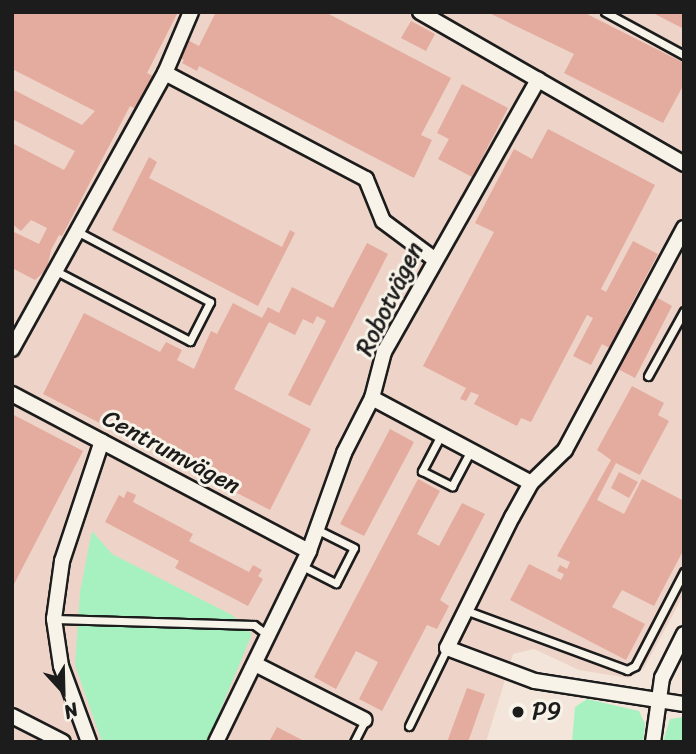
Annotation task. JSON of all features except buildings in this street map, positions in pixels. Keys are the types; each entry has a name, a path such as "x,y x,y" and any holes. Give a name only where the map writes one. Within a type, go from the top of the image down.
{"street":[{"path":"12,349 80,233 165,73 191,12"},
{"path":"420,12 684,164"},
{"path":"165,73 366,179 383,221 434,259"},
{"name":"Robotvägen","path":"216,742 309,551 344,453 372,398 384,352 434,259 538,80"},
{"path":"684,228 565,450 531,483 447,648 535,681 684,704"},
{"name":"Centrumvägen","path":"12,394 309,551"},
{"path":"372,398 531,483"},
{"path":"89,742 61,666 54,619 62,561 102,442"},
{"path":"653,742 658,700 666,667 684,634"},
{"path":"255,664 365,720"},
{"path":"12,716 63,742"}],"lane":[{"path":"605,12 684,55"},
{"path":"58,272 190,341 210,302 80,233"},
{"path":"648,376 684,311"},
{"path":"441,435 422,471 452,486 471,451"},
{"path":"302,566 336,583 354,548 318,530"},
{"path":"465,610 627,670 635,666 684,572"},
{"path":"54,619 254,625 269,636"},
{"path":"409,726 447,648"},
{"path":"354,742 365,720"}],"shaded area":[{"path":"12,12 684,12 684,594 644,668 629,678 579,670 534,649 513,654 486,742 12,742"}],"green space":[{"path":"92,531 112,554 232,615 252,634 207,742 102,742 75,665 80,592"},
{"path":"587,699 639,711 645,724 643,742 572,742 575,707"},
{"path":"684,717 684,742 663,742 670,719"}],"place":[{"name":"P9","path":"518,712"}]}
